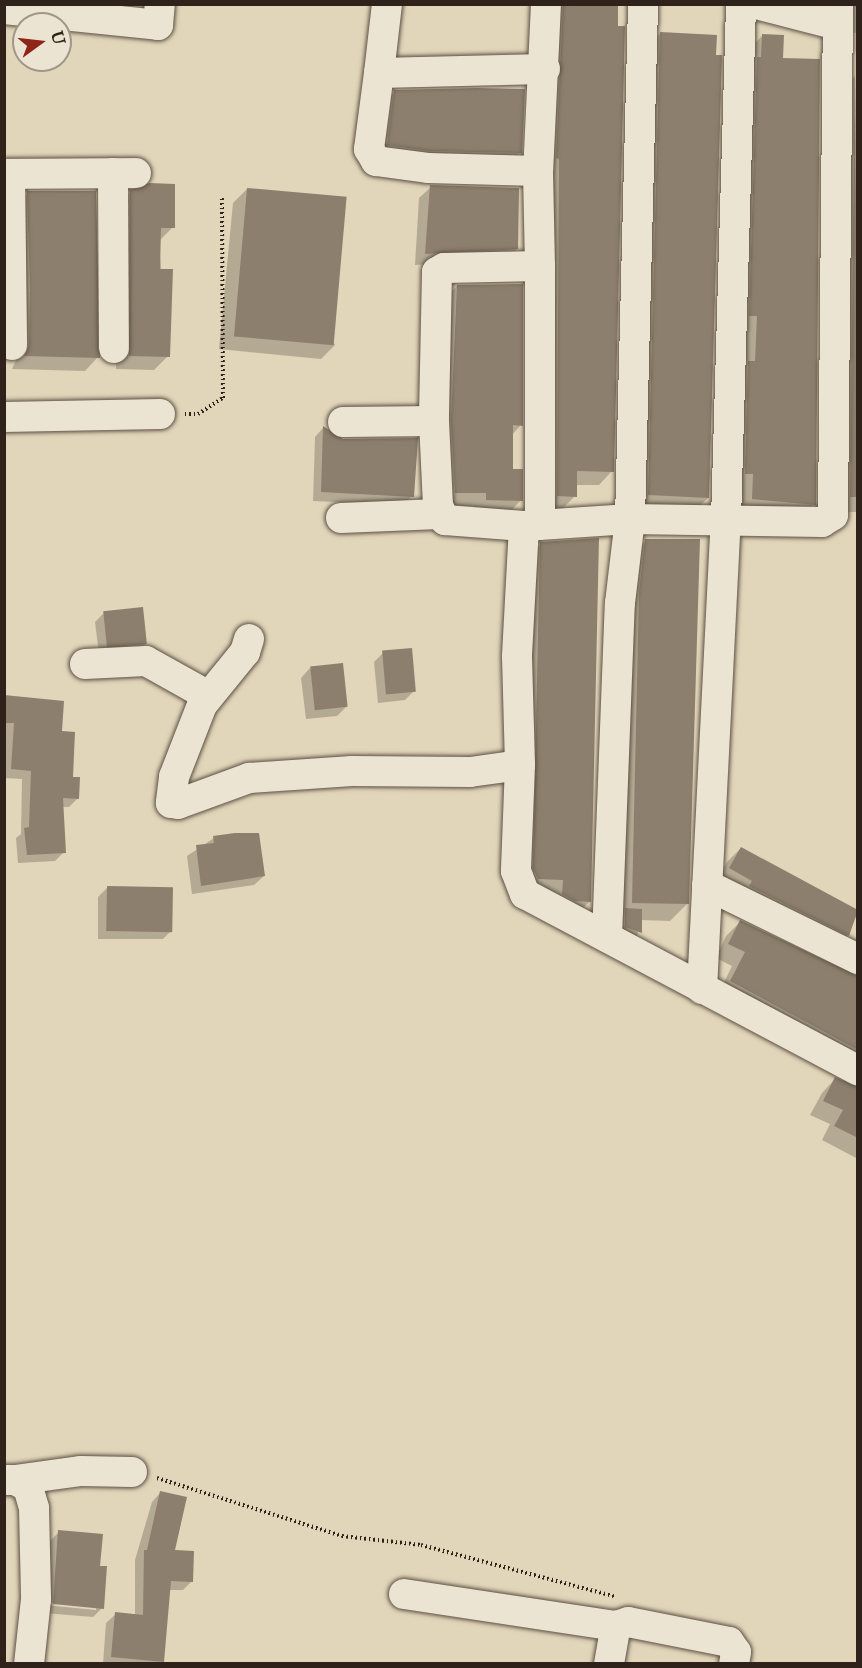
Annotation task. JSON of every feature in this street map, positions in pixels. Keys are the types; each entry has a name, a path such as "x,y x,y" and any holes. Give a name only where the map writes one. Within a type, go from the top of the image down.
{"street":[{"path":"4,9 158,25 160,4"},
{"path":"387,4 369,149 376,161 428,168 538,171"},
{"path":"546,4 545,69 538,171 540,267 532,526 517,657 520,765 516,871 521,888 530,899 607,937 858,1070"},
{"path":"607,937 620,603 630,519 643,4"},
{"path":"702,989 726,520 741,4"},
{"path":"540,267 444,268 437,272 434,421 440,514 445,520 532,526 630,519 822,522 834,510 837,15 756,4"},
{"path":"379,73 545,69"},
{"path":"12,345 7,174 124,173 114,348"},
{"path":"4,417 160,414"},
{"path":"343,422 434,421"},
{"path":"341,518 440,514"},
{"path":"249,639 245,652 207,695 174,777 171,802 178,804 249,778 352,771 470,772 520,765"},
{"path":"85,664 146,660 207,695"},
{"path":"707,885 858,959"},
{"path":"10,1480 81,1471 132,1472"},
{"path":"10,1480 28,1487 34,1508 36,1599 29,1664"},
{"path":"404,1594 616,1626 644,1623 729,1642 735,1652 734,1664"},
{"path":"609,1664 616,1626"}],"path":[{"path":"160,414 198,414 223,398 222,198"},
{"path":"132,1472 262,1508 342,1536 421,1545 611,1593 620,1605 616,1626"}],"building":[{"path":"563,4 618,4 618,26 625,26 614,472 577,471 577,497 557,496 559,159 556,158"},
{"path":"660,32 717,35 716,55 722,55 709,498 648,495"},
{"path":"762,34 784,35 783,58 820,59 816,505 752,499 753,474 745,474 748,361 755,361 757,316 749,316 757,57 761,57"},
{"path":"855,75 858,497 850,497"},
{"path":"525,89 522,153 429,151 387,145 394,90"},
{"path":"149,183 175,184 175,228 161,228 160,269 173,269 170,357 129,356 130,190"},
{"path":"430,185 519,188 518,249 425,254"},
{"path":"247,188 347,197 334,345 234,336"},
{"path":"27,191 96,191 100,358 24,356 29,345"},
{"path":"523,284 523,426 513,425 513,469 523,469 523,501 486,500 486,493 455,493 451,421 457,285"},
{"path":"323,426 343,439 418,438 414,497 321,492"},
{"path":"599,538 591,902 575,901 562,894 563,880 538,879 533,868 540,542"},
{"path":"645,539 700,539 689,904 632,903 639,593"},
{"path":"143,607 147,644 107,648 103,611"},
{"path":"412,648 416,692 386,694 382,651"},
{"path":"343,663 348,707 315,710 310,666"},
{"path":"4,695 64,701 62,731 75,732 73,777 80,777 79,799 63,798 66,853 27,855 24,828 29,827 31,771 11,769 14,723 4,723"},
{"path":"259,833 265,876 201,886 196,845 214,843 213,836"},
{"path":"741,847 858,910 849,936 749,886 752,881 729,868"},
{"path":"107,886 173,887 172,932 106,931"},
{"path":"625,908 642,909 642,933 625,927"},
{"path":"740,920 858,976 858,1050 730,981 745,952 728,944"},
{"path":"835,1077 858,1087 858,1138 834,1126 843,1110 823,1101"},
{"path":"160,1491 187,1497 175,1550 194,1551 193,1582 171,1581 164,1662 111,1657 115,1612 143,1615 144,1550 147,1550"},
{"path":"58,1530 103,1534 100,1566 107,1566 104,1609 53,1604"}]}
